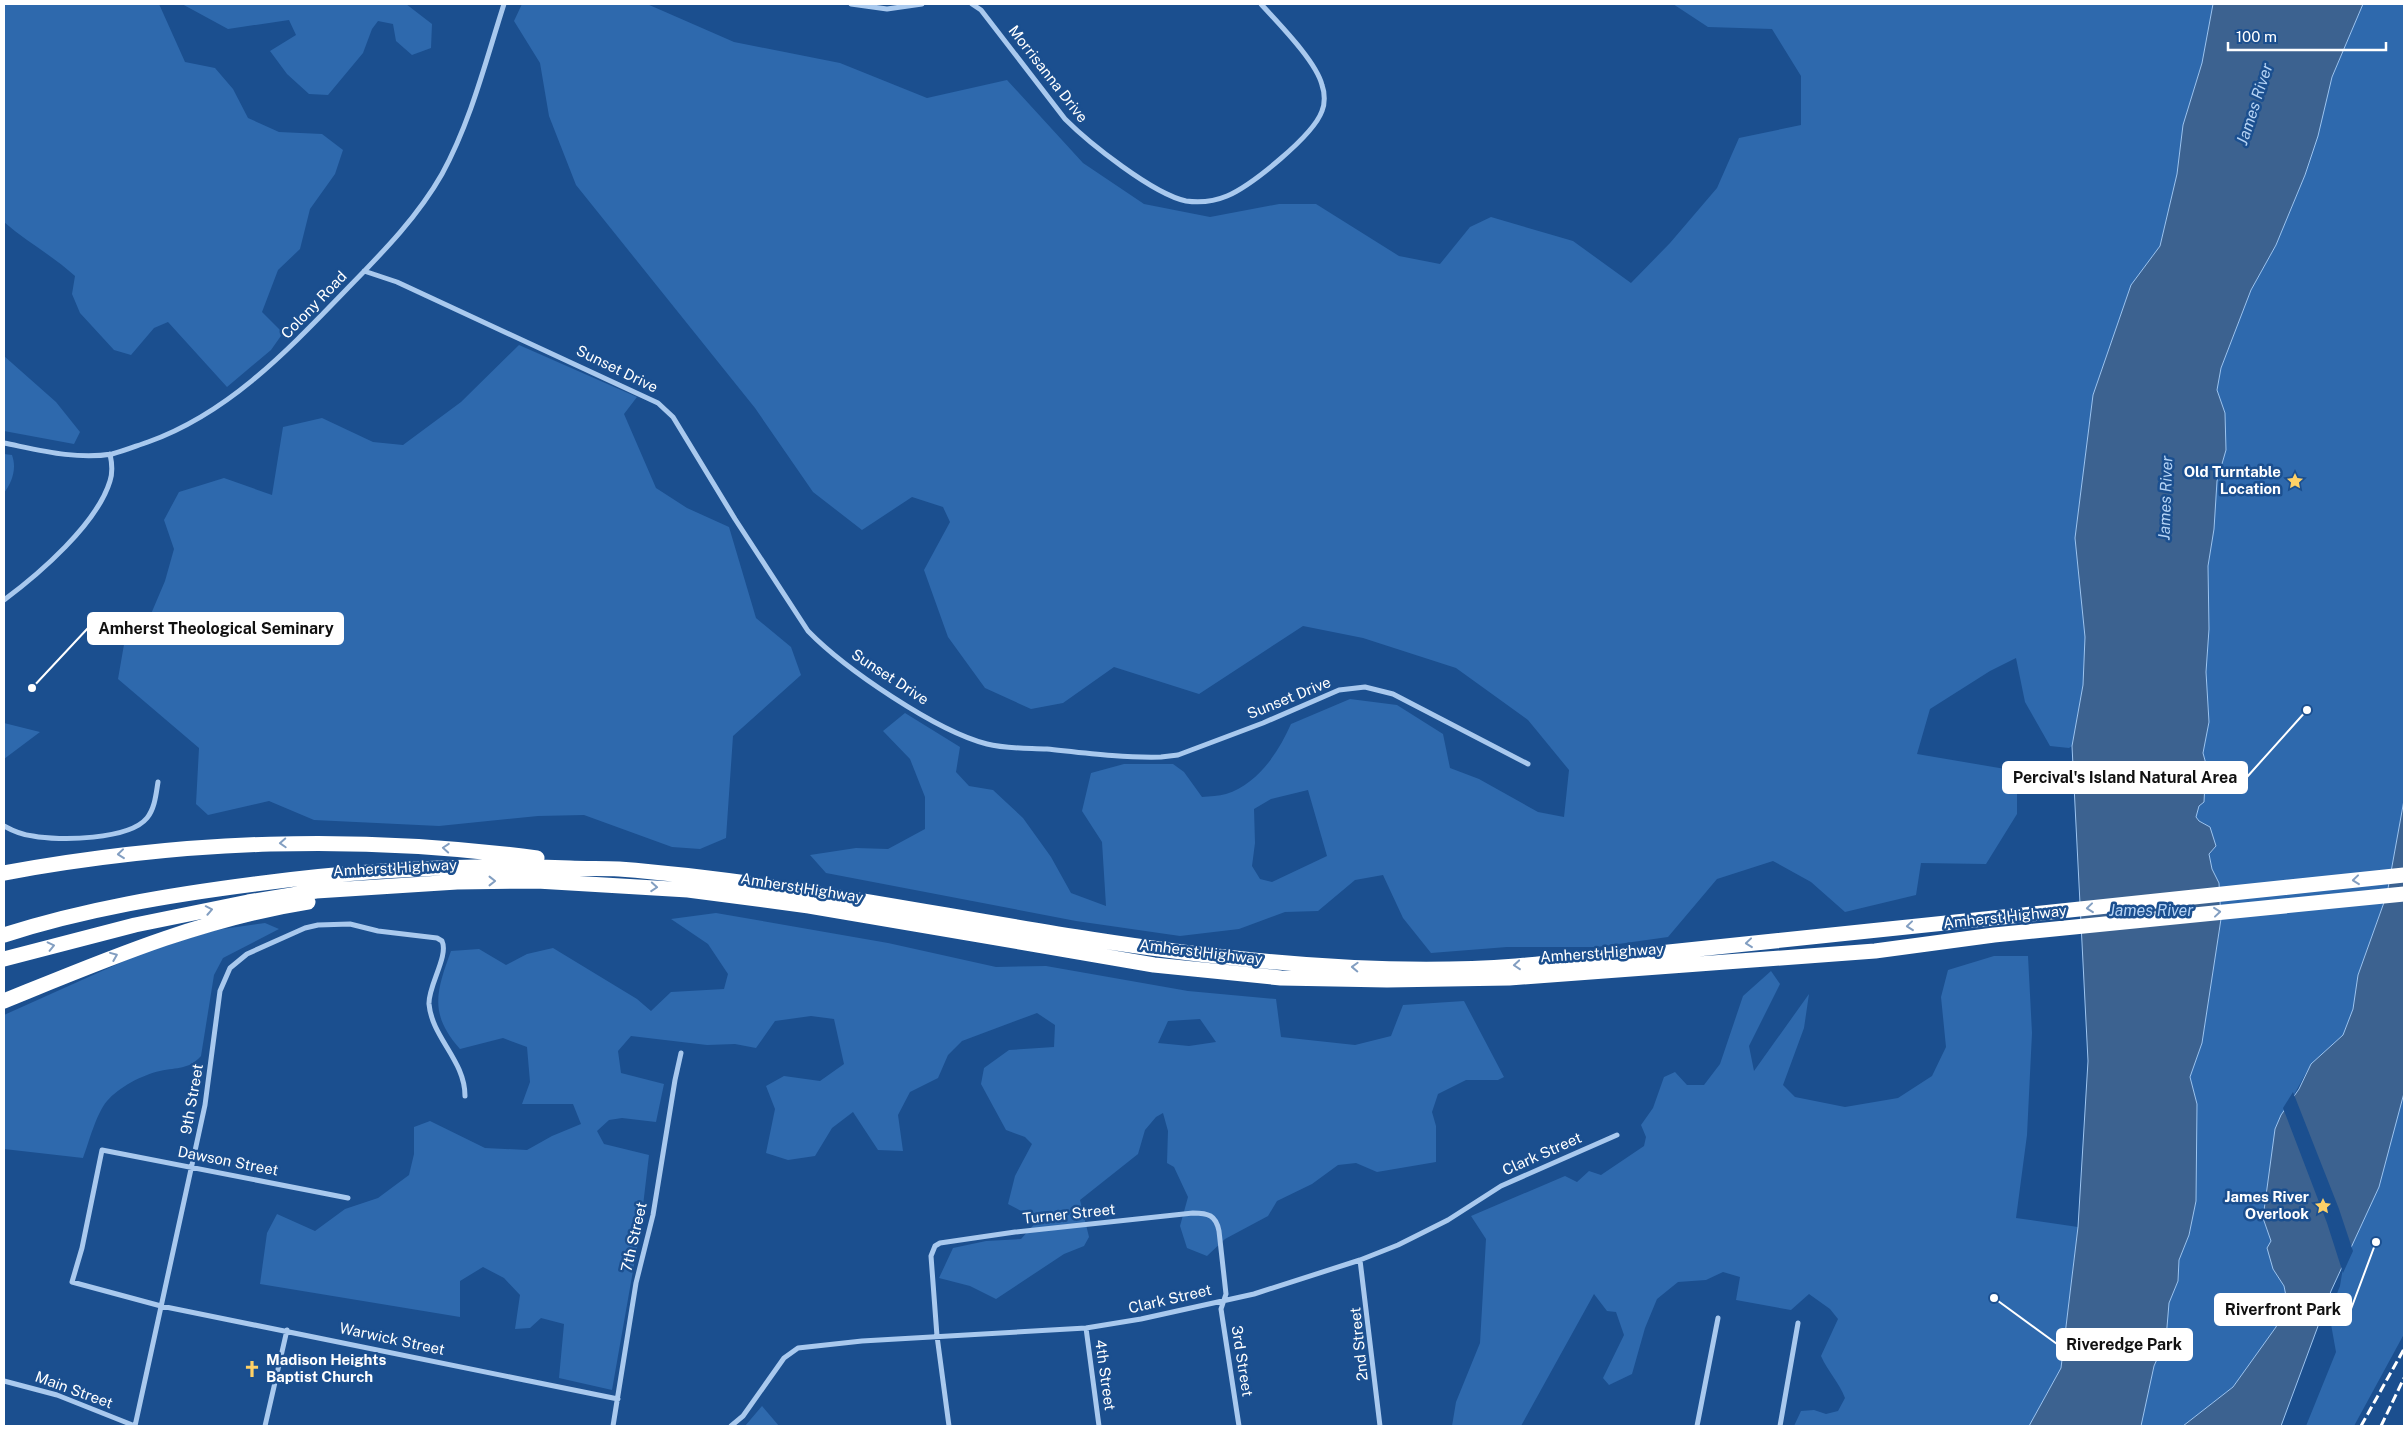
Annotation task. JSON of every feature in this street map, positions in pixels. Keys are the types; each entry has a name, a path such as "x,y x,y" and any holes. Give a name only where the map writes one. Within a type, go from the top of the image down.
{"highway":[{"path":"4,873 127,854 199,846 292,842 378,844 476,850 616,869"},
{"name":"Amherst Highway","path":"4,935 90,912 166,896 298,878 416,868 506,866 616,869 856,899 1112,943 1234,958 1356,967 1446,968 1515,966 2404,875"},
{"path":"4,1001 143,944 197,927 299,904 457,882"},
{"name":"Amherst Highway","path":"4,959 135,925 248,902 316,891 457,882 608,884 756,898 1154,965 1281,978 1441,981 1509,978 1875,951 1994,935 2404,894"}],"street":[{"name":"Colony Road","path":"4,443 75,455 110,454 180,428 245,387 294,344 410,221 442,173 469,111 504,4"},
{"path":"851,4 887,9 922,4"},
{"name":"Morrisanna Drive","path":"972,4 981,10 1065,119 1080,135 1098,149 1171,196 1200,202 1227,196 1243,187 1305,136 1322,112 1324,96 1318,75 1261,4"},
{"name":"Sunset Drive","path":"364,271 396,282 658,403 673,417 735,519 808,631 828,650 865,677 935,721 968,738 1003,747 1161,757 1178,755 1263,723 1339,690 1365,687 1393,694 1528,764"},
{"path":"4,600 53,558 95,511 110,480 112,467 110,454"},
{"path":"4,826 16,832 44,838 108,835 142,823 148,817 156,797 158,782"},
{"name":"9th Street","path":"135,1426 205,1105 220,991 224,979 233,964 259,947 318,925 350,924 378,931 437,938 444,945 430,993 430,1014 460,1068 465,1096"},
{"name":"7th Street","path":"613,1426 636,1283 653,1215 674,1080 681,1053"},
{"name":"Clark Street","path":"731,1426 743,1416 784,1358 798,1348 862,1341 1086,1328 1141,1319 1293,1283 1398,1245 1448,1220 1501,1186 1617,1135"},
{"name":"Dawson Street","path":"102,1150 192,1166 348,1198"},
{"name":"Warwick Street","path":"102,1150 82,1248 72,1282 161,1306 287,1330 618,1399"},
{"name":"Turner Street","path":"938,1336 931,1256 935,1246 940,1243 1016,1232 1206,1213 1217,1222 1219,1231 1226,1294 1224,1300"},
{"name":"2nd Street","path":"1360,1260 1380,1426"},
{"name":"3rd Street","path":"1224,1300 1221,1309 1239,1426"},
{"path":"1697,1426 1718,1318"},
{"path":"1780,1426 1798,1323"},
{"name":"4th Street","path":"1086,1328 1099,1426"},
{"path":"265,1426 287,1330"},
{"path":"938,1336 949,1426"},
{"name":"Main Street","path":"4,1381 58,1395 135,1426"}],"shaded area":[{"path":"4,4 159,4 185,62 215,68 233,89 248,118 279,132 322,134 343,150 335,174 310,209 300,249 278,270 262,312 283,333 271,350 227,387 168,322 154,328 131,355 114,350 80,313 72,294 75,276 4,222"},
{"path":"182,4 406,4 432,24 431,48 412,55 396,41 393,24 378,21 372,29 363,53 328,95 309,94 287,74 270,51 296,35 289,20 228,29"},
{"path":"522,4 647,4 734,42 840,63 927,98 1007,80 1083,163 1144,204 1210,217 1279,204 1316,204 1399,256 1440,264 1470,227 1491,217 1573,241 1631,283 1670,243 1717,188 1739,138 1801,125 1801,76 1772,29 1708,27 1673,4 2213,4 2202,63 2183,125 2177,174 2160,246 2131,285 2093,395 2075,538 2085,637 2083,685 2072,746 2069,748 2050,746 2025,702 2016,658 1990,671 1930,709 1917,754 2017,771 2017,814 1986,864 1921,863 1916,895 1845,912 1811,882 1773,861 1717,879 1668,937 1597,947 1507,947 1431,953 1403,918 1383,875 1355,880 1318,911 1285,912 1239,929 1180,936 1076,921 826,873 810,855 856,848 888,849 925,829 925,797 910,759 883,731 905,713 960,747 956,772 969,786 993,790 1023,818 1051,857 1071,893 1106,906 1102,842 1082,811 1091,773 1124,764 1173,764 1184,772 1202,797 1226,794 1248,783 1266,766 1280,746 1291,724 1350,699 1397,705 1443,734 1450,768 1479,779 1538,812 1564,817 1569,770 1528,720 1456,668 1363,638 1303,626 1199,694 1114,667 1063,703 1031,709 985,688 948,637 924,570 950,522 943,507 912,497 862,530 813,492 755,408 576,185 549,116 540,63 514,21","holes":["1308,790 1327,856 1272,882 1260,879 1252,866 1255,843 1254,809 1271,799"]},
{"path":"2363,4 2404,4 2404,800 2387,894 2358,975 2353,1009 2343,1035 2311,1064 2275,1129 2263,1218 2271,1241 2273,1269 2284,1286 2287,1301 2276,1327 2233,1387 2183,1426 2141,1426 2154,1366 2166,1339 2169,1303 2178,1281 2179,1260 2189,1235 2196,1201 2197,1104 2190,1077 2202,1043 2221,919 2219,883 2211,869 2209,855 2216,846 2205,824 2196,817 2206,764 2203,753 2209,722 2206,672 2209,629 2208,566 2214,529 2217,481 2226,449 2225,413 2217,390 2221,368 2251,290 2276,245 2305,175 2332,77"},
{"path":"519,345 637,397 624,414 656,488 687,508 729,527 756,618 791,647 801,675 733,736 726,838 700,849 672,847 584,815 538,816 439,826 314,820 269,801 208,815 196,804 199,748 118,679 126,633 148,621 165,581 174,549 164,520 179,492 224,478 272,495 283,427 322,418 373,442 403,445 461,402"},
{"path":"4,356 56,402 80,432 74,444 4,431"},
{"path":"4,454 12,455 14,470 4,493"},
{"path":"4,723 40,732 4,759"},
{"path":"716,913 888,943 996,967 1046,966 1188,991 1276,999 1281,1037 1355,1045 1391,1036 1403,1005 1464,1001 1504,1077 1498,1080 1466,1080 1438,1094 1432,1112 1436,1126 1436,1162 1377,1172 1356,1163 1338,1165 1312,1184 1277,1201 1268,1216 1225,1239 1207,1256 1187,1248 1180,1226 1188,1197 1174,1167 1167,1163 1168,1131 1163,1113 1156,1117 1145,1130 1138,1154 1080,1200 1089,1237 1084,1246 1064,1254 996,1299 970,1286 939,1278 953,1248 986,1241 1021,1239 1038,1220 1008,1204 1015,1176 1032,1144 1025,1137 1006,1130 981,1084 984,1068 1009,1050 1054,1047 1055,1025 1037,1013 962,1041 948,1055 938,1078 910,1092 898,1115 903,1151 878,1150 853,1112 832,1128 815,1156 788,1160 766,1153 775,1109 766,1086 784,1076 820,1081 844,1064 834,1019 811,1016 775,1021 756,1048 735,1044 707,1045 631,1036 618,1051 621,1073 664,1084 656,1122 622,1118 609,1120 597,1131 604,1144 649,1155 640,1231 612,1390 559,1378 564,1324 541,1318 530,1328 515,1329 520,1295 504,1278 483,1267 460,1281 460,1317 260,1284 267,1233 277,1214 315,1231 345,1209 378,1198 409,1175 414,1154 414,1127 430,1121 485,1148 527,1150 552,1136 581,1124 573,1104 522,1104 530,1082 527,1047 503,1038 460,1049 450,1036 443,1025 438,1002 442,979 451,951 479,949 506,965 527,954 553,948 637,999 651,1011 671,992 724,989 728,974 708,944 671,919","holes":["1200,1019 1216,1042 1189,1046 1158,1043 1168,1021"]},
{"path":"265,923 279,929 223,958 214,975 201,1056 192,1064 146,1075 124,1086 112,1096 99,1113 83,1158 4,1149 4,1015 142,953 216,930"},
{"path":"1994,956 2028,956 2032,1033 2027,1135 2016,1218 2078,1227 2061,1368 2029,1426 1794,1426 1801,1411 1814,1410 1826,1414 1838,1411 1845,1398 1821,1356 1838,1319 1830,1309 1809,1294 1791,1310 1736,1300 1740,1277 1723,1272 1706,1280 1678,1282 1657,1299 1645,1328 1632,1374 1609,1385 1603,1378 1624,1335 1616,1312 1607,1311 1594,1294 1521,1426 1452,1426 1456,1402 1480,1343 1486,1239 1471,1216 1565,1176 1577,1182 1589,1171 1601,1175 1644,1146 1646,1137 1641,1125 1653,1108 1664,1077 1675,1072 1687,1085 1704,1085 1720,1064 1743,996 1771,971 1780,984 1749,1046 1754,1071 1809,994 1804,1028 1783,1085 1795,1097 1845,1107 1898,1098 1932,1076 1946,1047 1941,997 1948,970"},
{"path":"2404,1087 2404,1334 2354,1426 2306,1426 2336,1352 2329,1313 2340,1286 2354,1200"},
{"path":"762,1406 779,1426 745,1426"}],"water":[{"name":"James River","path":"2213,4 2363,4 2332,77 2318,136 2305,175 2276,245 2251,290 2221,368 2217,390 2225,413 2226,450 2217,481 2214,529 2208,566 2209,629 2206,672 2209,722 2203,753 2206,764 2204,802 2199,806 2196,817 2199,821 2210,827 2216,846 2209,854 2212,869 2219,883 2221,919 2202,1043 2190,1077 2197,1104 2196,1201 2189,1235 2179,1260 2178,1281 2169,1303 2166,1339 2154,1366 2141,1426 2029,1426 2061,1368 2078,1227 2088,1061 2072,746 2083,685 2085,637 2075,538 2093,395 2131,285 2160,246 2177,174 2183,125 2202,63"},
{"path":"2404,800 2404,1093 2379,1187 2331,1291 2281,1426 2183,1426 2233,1387 2276,1327 2287,1301 2284,1286 2273,1269 2267,1248 2271,1241 2263,1218 2275,1129 2281,1115 2299,1089 2311,1064 2343,1035 2353,1009 2358,975 2387,894"}],"pier":[{"path":"2293,1092 2339,1209 2353,1251 2343,1273 2327,1223 2283,1108"}],"railway":[{"path":"2361,1426 2404,1349"},
{"path":"2381,1426 2404,1378"}],"place":[{"name":"Old Turntable Location","path":"2295,481"},
{"name":"Amherst Theological Seminary","path":"32,688"},
{"name":"Percival's Island Natural Area","path":"2307,710"},
{"name":"James River Overlook","path":"2323,1206"},
{"name":"Riverfront Park","path":"2376,1242"},
{"name":"Riveredge Park","path":"1994,1298"},
{"name":"Madison Heights Baptist Church","path":"252,1369"}]}
